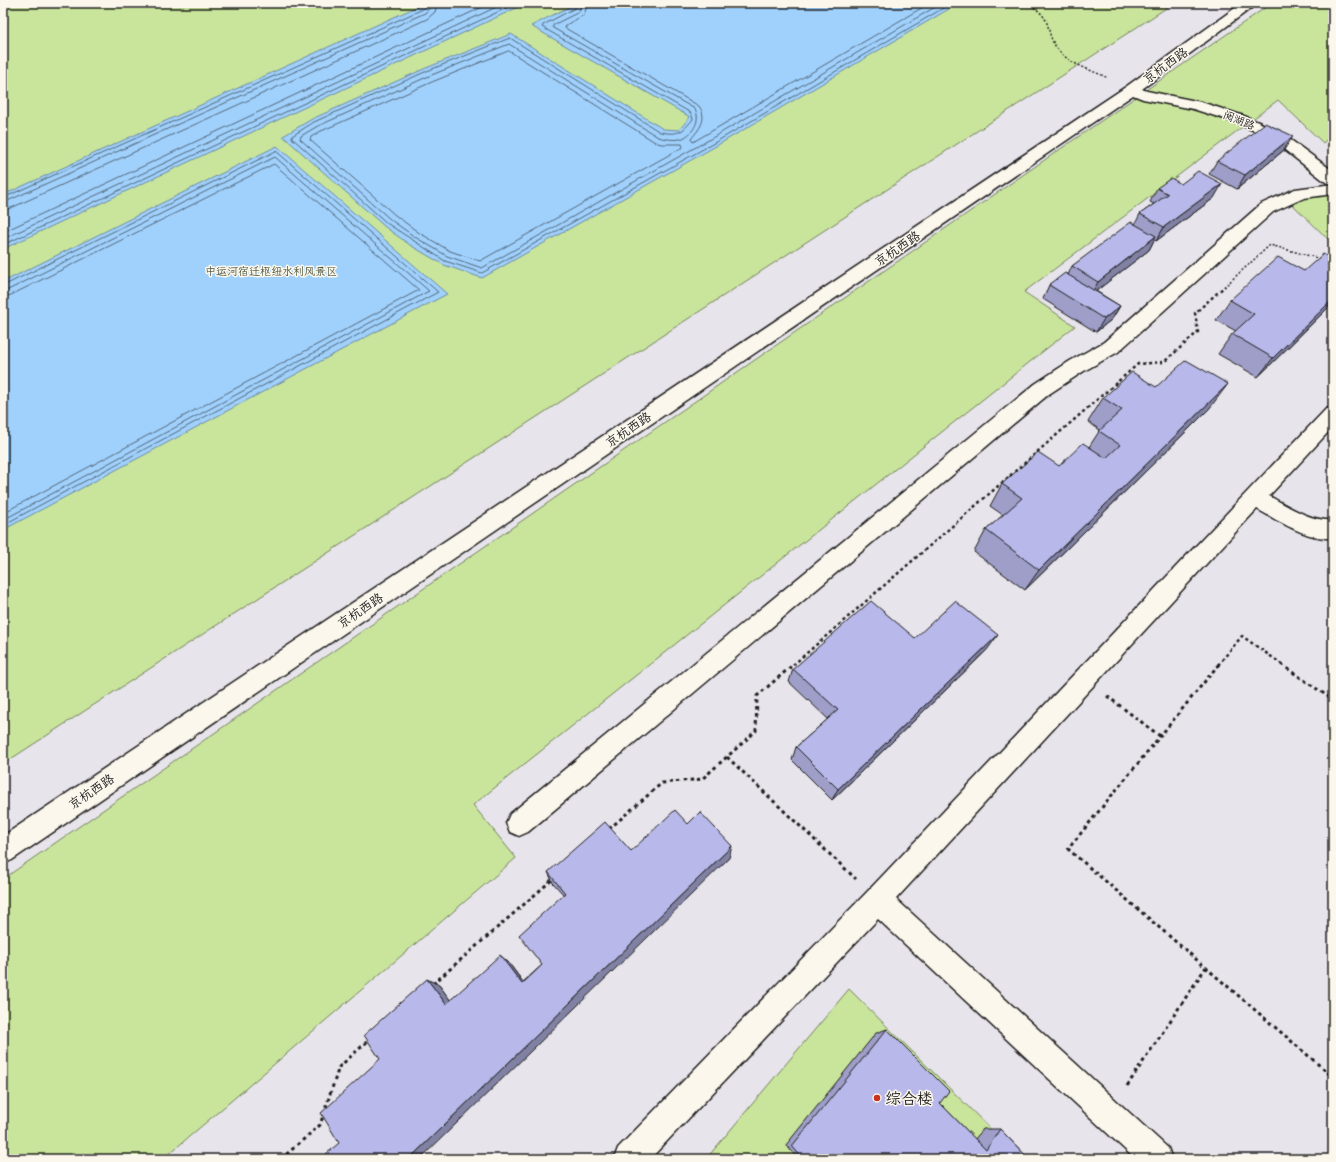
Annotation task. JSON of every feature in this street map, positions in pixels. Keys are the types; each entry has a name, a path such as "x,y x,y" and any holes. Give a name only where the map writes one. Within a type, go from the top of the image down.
{"street":[{"name":"京杭西路","path":"3,851 1132,89 1250,3"},
{"name":"阅湖路","path":"1132,89 1143,95 1196,105 1239,119 1272,133 1333,179"},
{"path":"520,824 1042,389 1076,366 1111,347 1267,208 1301,193 1333,189"},
{"path":"629,1159 877,900 1333,414"},
{"path":"1254,498 1312,527 1330,530 1333,529"},
{"path":"877,900 1157,1159"}],"path":[{"path":"1027,3 1044,13 1053,42 1059,51 1068,59 1132,89"},
{"path":"608,830 662,783 702,779 727,757 756,731 757,696 1138,364 1164,362 1198,332 1195,313 1270,245 1323,260"},
{"path":"1333,700 1242,636 1068,849 1333,1077"},
{"path":"1085,678 1160,736"},
{"path":"727,757 877,900"},
{"path":"428,988 554,878"},
{"path":"1109,1113 1206,968"},
{"path":"281,1159 320,1125 339,1067 375,1035"}],"green space":[{"name":"中运河宿迁枢纽水利风景区","path":"3,3 1174,3 3,764"},
{"path":"1272,3 1333,3 1333,134 1323,143 1278,100 1024,292 1075,326 473,805 516,858 163,1159 3,1159 3,879"},
{"path":"1333,193 1333,244 1290,202 1308,197"},
{"path":"849,989 1021,1159 706,1159"}],"water":[{"path":"425,3 527,3 3,249 3,195"},
{"path":"577,3 959,3 716,146 482,278 444,265 410,245 385,227 283,136 312,119 426,68 511,34 663,129 679,130 690,117 531,26"},
{"path":"277,146 447,294 3,530 3,282"}],"building":[{"path":"1265,123 1293,136 1245,175 1217,161"},
{"path":"1198,171 1222,184 1164,227 1140,214 1168,194 1157,188 1171,178 1181,184"},
{"path":"1131,222 1156,236 1098,282 1072,266"},
{"path":"1323,254 1333,259 1333,299 1273,358 1232,334 1254,314 1230,300 1278,257 1304,271"},
{"path":"1065,273 1120,306 1104,319 1049,285"},
{"path":"1186,360 1228,384 1039,570 986,530 1022,498 1002,484 1038,452 1059,466 1083,443 1106,458 1120,445 1099,431 1122,410 1103,398 1132,372 1156,387"},
{"path":"871,601 915,638 955,601 998,635 838,789 796,747 838,710 793,669"},
{"path":"675,810 688,824 700,812 732,846 409,1159 329,1159 326,1154 339,1143 321,1113 380,1059 364,1035 427,979 446,1004 500,955 522,984 542,965 519,935 565,893 548,872 605,822 631,851"},
{"name":"综合楼","path":"887,1029 949,1091 940,1103 986,1150 1000,1129 1029,1159 803,1159 792,1146"}],"place":[{"name":"综合楼","path":"877,1098"}]}
